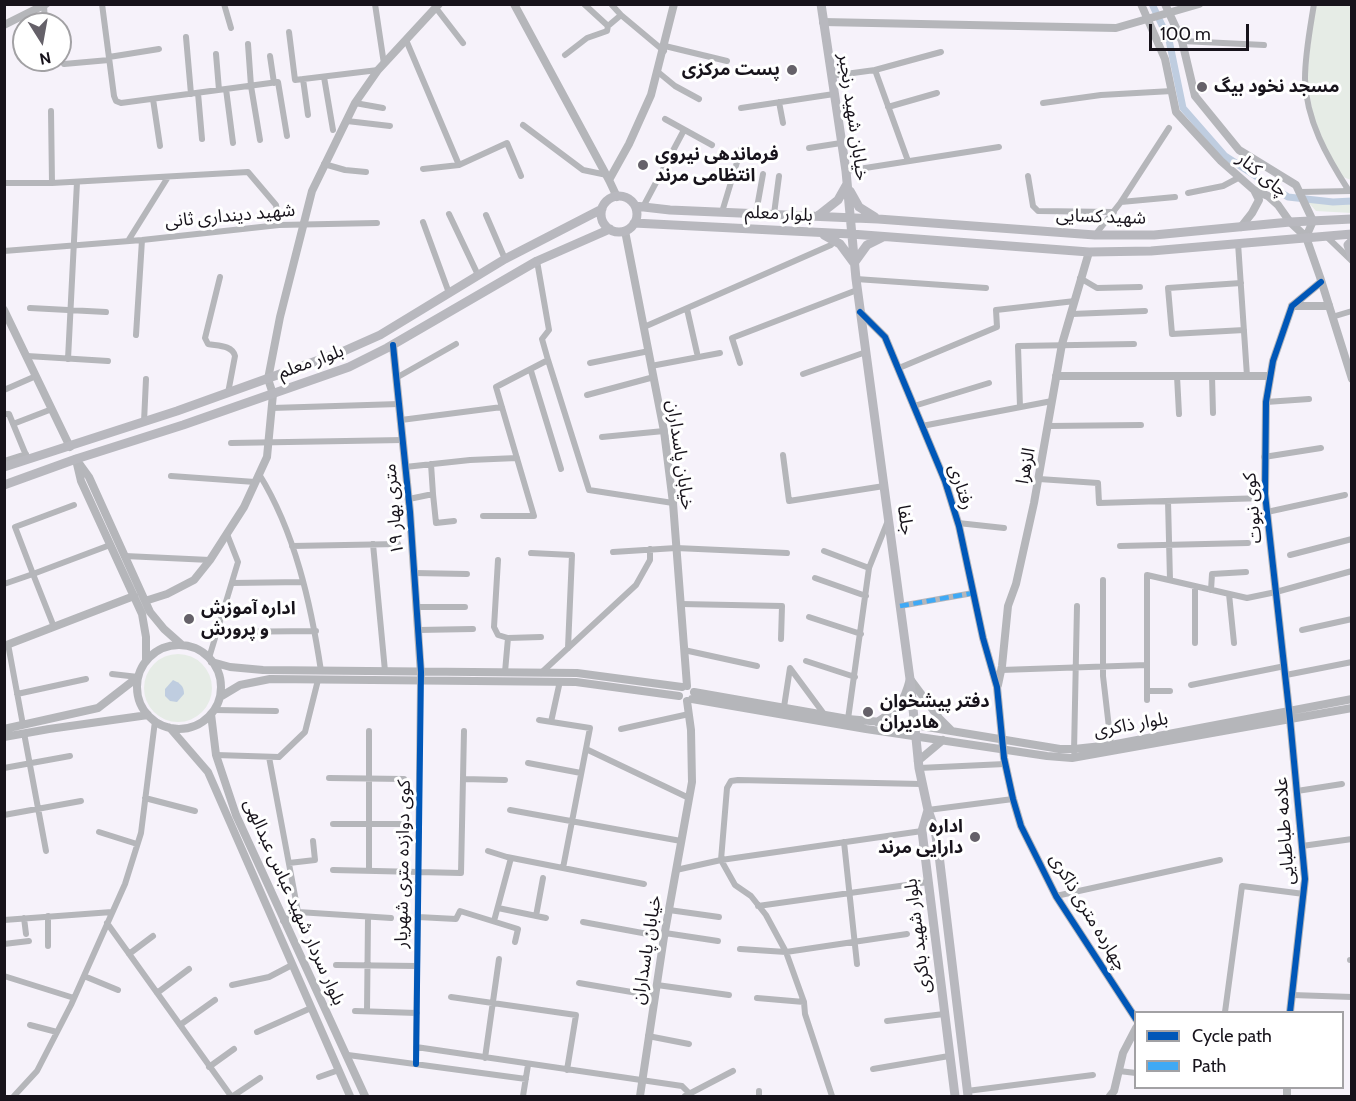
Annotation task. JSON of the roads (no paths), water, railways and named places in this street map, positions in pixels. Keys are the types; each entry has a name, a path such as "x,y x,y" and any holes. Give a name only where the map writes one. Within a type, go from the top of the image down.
{"main road":[{"name":"خیابان شهید رنجبر","path":"821,4 846,171 851,234"},
{"path":"4,25 29,9 45,5"},
{"path":"818,216 837,200 847,184"},
{"path":"847,184 853,200 859,207 878,219"},
{"path":"624,197 639,206 634,223 625,231 610,229 603,221 602,209 609,199 624,197"},
{"name":"بلوار معلم","path":"639,206 849,217"},
{"name":"بلوار معلم","path":"4,467 27,457 70,447 144,422 345,351 380,335 505,259 602,209"},
{"name":"شهید کسایی","path":"849,217 1095,235 1154,235 1290,222 1352,219"},
{"path":"933,240 928,230 936,222"},
{"name":"بلوار معلم","path":"634,223 851,234"},
{"name":"بلوار معلم","path":"4,485 349,367 393,345 537,261 610,229"},
{"path":"819,232 840,244 854,263 867,245 885,236"},
{"name":"شهید کسایی","path":"851,234 1089,252 1151,251 1352,234"},
{"name":"جلفا","path":"851,234 910,680 921,784 928,810"},
{"path":"1306,237 1348,358 1352,379"},
{"path":"1352,241 1348,245 1352,259"},
{"path":"70,447 76,459"},
{"name":"بلوار شهید باکری","path":"928,810 922,831 955,1096"},
{"name":"بلوار شهید باکری","path":"928,810 935,830 939,855 967,1094"}],"street":[{"path":"102,4 116,101 121,103 276,82"},
{"path":"224,4 231,28"},
{"path":"299,80 381,67 375,4"},
{"path":"514,4 608,178 616,197"},
{"path":"584,4 608,26"},
{"path":"611,4 621,15 664,48 727,61"},
{"path":"608,178 651,94 674,4"},
{"name":"چای کنار","path":"1141,4 1165,59 1176,112 1221,161 1254,190 1268,196 1306,237"},
{"name":"چای کنار","path":"1165,4 1182,41 1195,96 1239,150 1296,185 1313,221"},
{"path":"823,22 1116,28 1199,4"},
{"path":"1314,4 1307,47 1305,80 1311,116 1328,159 1350,191"},
{"path":"438,6 463,43"},
{"name":"شهید دینداری ثانی","path":"4,251 142,240 279,225 305,225 312,191 355,103 381,67 438,6"},
{"path":"565,55 587,38 607,31 608,26 621,15"},
{"path":"289,32 308,115"},
{"path":"186,37 202,139"},
{"path":"406,40 459,165"},
{"path":"1182,41 1264,45"},
{"path":"248,45 251,86 260,140"},
{"path":"72,63 109,59 159,49"},
{"path":"831,76 875,70 941,52"},
{"path":"216,54 233,143"},
{"path":"270,56 287,136"},
{"path":"875,70 908,161"},
{"path":"658,72 675,86 699,99"},
{"path":"324,77 333,130"},
{"path":"1043,103 1101,95 1172,91"},
{"path":"888,107 937,93"},
{"path":"741,108 834,94"},
{"path":"153,99 160,146"},
{"path":"779,102 783,123"},
{"path":"355,103 383,108"},
{"path":"51,111 52,183"},
{"path":"665,119 712,145"},
{"path":"347,121 390,126"},
{"path":"523,125 583,170 608,178"},
{"path":"1095,235 1121,202 1169,128"},
{"path":"639,206 684,130"},
{"path":"423,169 459,165 507,143 521,176"},
{"path":"809,148 841,143"},
{"path":"846,171 999,147"},
{"path":"722,212 741,149"},
{"path":"324,164 345,170 366,172"},
{"path":"4,183 77,182 248,172 276,205 279,225"},
{"path":"756,213 763,174"},
{"path":"774,214 778,176"},
{"path":"1028,176 1033,206 1038,211 1114,212"},
{"path":"128,241 168,177"},
{"path":"1188,193 1223,186 1240,177"},
{"path":"68,359 77,182"},
{"path":"1241,226 1259,200 1254,190"},
{"path":"1300,192 1350,191"},
{"path":"1121,202 1175,197"},
{"path":"448,214 478,275"},
{"path":"486,215 505,259"},
{"path":"1306,237 1313,221"},
{"path":"423,222 449,293"},
{"path":"145,601 167,594 194,580 210,560 244,507 267,457 273,394 268,379 280,317 305,225 377,223"},
{"name":"خیابان پاسداران","path":"625,231 664,431 673,503 685,687"},
{"path":"1325,235 1352,259"},
{"path":"136,335 142,240"},
{"path":"1238,243 1247,375"},
{"path":"644,327 831,244"},
{"name":"الزهرا","path":"997,687 1008,606 1016,584 1039,479 1062,344 1089,252"},
{"path":"537,261 549,330 542,339 588,489 673,503"},
{"path":"220,276 205,338 208,344 231,349 234,352 228,393"},
{"path":"1080,278 1097,288 1140,287"},
{"path":"856,279 986,288"},
{"path":"1292,306 1322,282"},
{"path":"1241,283 1168,288 1173,334 1244,330"},
{"path":"740,363 732,338 857,290"},
{"path":"898,368 997,327 996,310 1075,301"},
{"path":"1292,306 1329,306"},
{"name":"کوی نبوت","path":"1290,715 1267,512 1264,457 1269,375 1292,306"},
{"path":"30,308 106,312"},
{"path":"687,309 697,352"},
{"path":"4,310 70,447"},
{"path":"1072,314 1145,311"},
{"path":"1332,317 1352,311"},
{"name":"رفتاری","path":"860,312 885,337 945,481 958,523 997,687"},
{"path":"396,378 456,344"},
{"path":"1020,407 1018,346 1134,344"},
{"name":"۱۹ متری بهار","path":"393,345 409,499 421,676"},
{"path":"590,363 649,351"},
{"path":"651,366 720,352"},
{"path":"803,374 866,352"},
{"path":"27,356 108,361"},
{"path":"483,516 534,516 496,387 549,360"},
{"path":"531,371 561,469"},
{"path":"1056,376 1269,375"},
{"path":"4,390 36,376"},
{"path":"1177,376 1179,414"},
{"path":"1212,376 1214,413"},
{"path":"587,394 654,377"},
{"path":"144,422 146,379"},
{"path":"914,406 989,383"},
{"path":"1266,402 1309,399"},
{"path":"922,426 1052,401"},
{"path":"272,408 399,404"},
{"path":"401,420 502,407"},
{"path":"12,424 52,409"},
{"path":"4,414 9,414 27,457 4,461"},
{"path":"1049,426 1141,425"},
{"path":"602,437 664,431"},
{"path":"231,443 403,440"},
{"path":"1264,457 1321,448"},
{"path":"783,455 789,501 884,486"},
{"path":"405,467 517,458"},
{"path":"76,459 81,481 142,614 146,637 146,661"},
{"path":"76,459 89,477 150,612 182,645"},
{"path":"431,464 436,523 454,521"},
{"path":"259,474 272,494 292,546 315,632 321,671"},
{"path":"171,476 255,482"},
{"path":"1039,479 1098,483 1099,503 1266,498"},
{"path":"409,499 434,494"},
{"path":"1267,512 1345,495"},
{"path":"1168,501 1170,580"},
{"path":"54,627 15,527 74,506"},
{"path":"848,719 869,568 888,521"},
{"path":"958,523 1004,528"},
{"path":"211,660 238,562 227,534"},
{"path":"1290,555 1352,539"},
{"path":"1120,546 1248,543"},
{"path":"373,544 385,671"},
{"path":"292,546 398,544"},
{"path":"4,584 110,545"},
{"path":"613,552 676,548 787,553"},
{"path":"541,673 636,585 650,560 650,549"},
{"path":"824,551 869,568"},
{"path":"531,553 572,555 568,648"},
{"path":"125,556 210,560"},
{"path":"498,560 494,627 498,635 508,638 541,637"},
{"path":"1147,700 1147,575 1247,598 1352,571"},
{"path":"1211,590 1212,574 1246,572"},
{"path":"414,573 467,574"},
{"path":"815,578 866,596"},
{"path":"1103,580 1103,667 1111,745"},
{"path":"232,583 303,582"},
{"path":"1194,586 1195,643"},
{"path":"900,606 973,593"},
{"path":"1228,594 1234,644"},
{"path":"46,851 6,645 134,596"},
{"path":"681,604 782,606 781,639"},
{"path":"1072,758 1077,606"},
{"path":"416,607 465,607"},
{"path":"809,617 861,634"},
{"path":"1302,630 1352,619"},
{"path":"418,630 473,629"},
{"path":"217,632 315,632"},
{"path":"505,672 508,638"},
{"path":"182,645 201,651 211,660 217,669 221,683 220,697 213,712 193,727 182,729 170,728 151,718 139,702 137,691 138,677 146,661 156,652 168,646 182,645"},
{"path":"684,650 757,666"},
{"path":"211,660 230,667 263,670 385,671 421,676 576,682 679,696 682,700 691,697 784,711 790,668 824,714"},
{"path":"806,662 855,677"},
{"path":"1286,675 1352,662"},
{"path":"1001,670 1147,665"},
{"path":"1191,685 1285,666"},
{"path":"220,697 240,685 270,679 318,680 505,672 577,673 685,687 692,688 691,697"},
{"path":"112,674 138,677"},
{"name":"کوی دوازده متری شهریار","path":"416,1064 421,676"},
{"path":"4,737 23,729 98,708 138,677"},
{"path":"17,694 86,679"},
{"path":"216,754 279,757 305,732 318,680"},
{"path":"877,722 894,711 904,700 910,680"},
{"path":"910,680 952,731"},
{"path":"551,722 560,681"},
{"path":"679,696 679,691 685,687"},
{"name":"چهارده متری ذاکری","path":"997,687 1005,764 1021,826 1056,896 1134,1016"},
{"path":"1147,691 1170,691"},
{"name":"خیابان پاسداران","path":"640,1096 648,1036 692,782 689,714 691,697"},
{"name":"بلوار ذاکری","path":"784,711 916,736 1072,758 1290,715 1352,699"},
{"name":"بلوار ذاکری","path":"784,711 915,725 1074,749 1111,745 1290,715 1352,708"},
{"path":"213,712 276,711"},
{"name":"بلوار سردار شهید عباس عبدالهی","path":"213,712 216,754 236,815 365,1096"},
{"path":"621,729 689,714"},
{"name":"علامه طباطبایی","path":"1290,715 1305,879 1290,1011"},
{"path":"4,729 151,718"},
{"path":"14,1096 37,1071 74,999 124,884 137,844 145,798 151,718"},
{"path":"538,720 590,728 563,868"},
{"name":"بلوار سردار شهید عباس عبدالهی","path":"170,728 208,772 350,1096"},
{"path":"333,870 461,873 464,730"},
{"path":"369,731 369,871"},
{"path":"919,764 943,740"},
{"path":"586,749 689,798"},
{"path":"4,768 70,756"},
{"path":"269,757 298,912"},
{"path":"528,763 581,773"},
{"path":"919,764 1005,764"},
{"path":"329,778 404,779"},
{"path":"463,779 505,780"},
{"path":"832,1096 805,1014 804,1002 786,952 766,915 751,896 735,885 721,860 727,788 731,781 921,784"},
{"path":"1297,791 1342,784"},
{"path":"145,798 195,811"},
{"path":"928,810 1013,799"},
{"path":"4,815 81,801"},
{"path":"510,810 681,841"},
{"path":"333,824 400,824"},
{"path":"676,870 721,860 922,831"},
{"path":"99,832 137,844"},
{"path":"1302,846 1352,839"},
{"path":"289,863 315,860 313,841"},
{"path":"844,842 857,963"},
{"path":"488,851 511,858 644,884"},
{"path":"494,921 511,858"},
{"path":"1056,896 1220,860"},
{"path":"536,916 543,878"},
{"path":"759,906 928,882"},
{"path":"1225,1011 1242,886 1304,894"},
{"path":"498,908 546,918"},
{"path":"669,910 719,917"},
{"path":"418,917 456,919 460,911 518,929 514,942"},
{"path":"4,920 112,912"},
{"path":"283,921 298,912 391,918"},
{"path":"48,916 48,946"},
{"path":"24,918 26,934"},
{"path":"367,1011 368,918"},
{"path":"584,922 718,941"},
{"path":"107,923 232,1096 260,1078"},
{"path":"740,949 786,952 907,934"},
{"path":"129,954 153,936"},
{"path":"4,944 30,941"},
{"path":"484,1058 499,959"},
{"path":"232,985 269,977 292,965"},
{"path":"336,965 417,966"},
{"path":"157,993 189,969"},
{"path":"4,976 74,999"},
{"path":"84,976 118,990"},
{"path":"579,983 655,996"},
{"path":"657,985 729,995"},
{"path":"1292,995 1352,997"},
{"path":"451,997 576,1015 567,1070"},
{"path":"757,998 804,1002"},
{"path":"180,1025 215,1000"},
{"path":"257,1032 311,1008"},
{"path":"356,1011 417,1013"},
{"path":"887,1021 944,1014"},
{"path":"30,1026 57,1032"},
{"path":"1113,1095 1123,1053 1134,1032"},
{"path":"648,1036 688,1044"},
{"path":"416,1047 682,1086 687,1095 733,1071"},
{"path":"210,1067 234,1049"},
{"path":"348,1055 525,1079"},
{"path":"873,1069 949,1056"},
{"path":"523,1096 528,1065"},
{"path":"319,1077 339,1070"},
{"path":"1119,1071 1134,1073"},
{"path":"967,1094 1093,1075"}],"water":[{"path":"173,680 181,685 184,691 177,702 170,701 165,696 165,689"}],"waterway":[{"path":"1152,4 1169,40 1183,108 1225,156 1288,197 1333,202 1352,201"}],"place":[{"name":"پست مرکزی","path":"792,70"},
{"name":"مسجد نخود‌ بیگ","path":"1202,87"},
{"name":"فرماندهی نیروی انتظامی مرند","path":"643,165"},
{"name":"اداره آموزش و پرورش","path":"189,619"},
{"name":"دفتر پیشخوان هادیران","path":"868,712"},
{"name":"اداره دارایی مرند","path":"975,837"}]}
